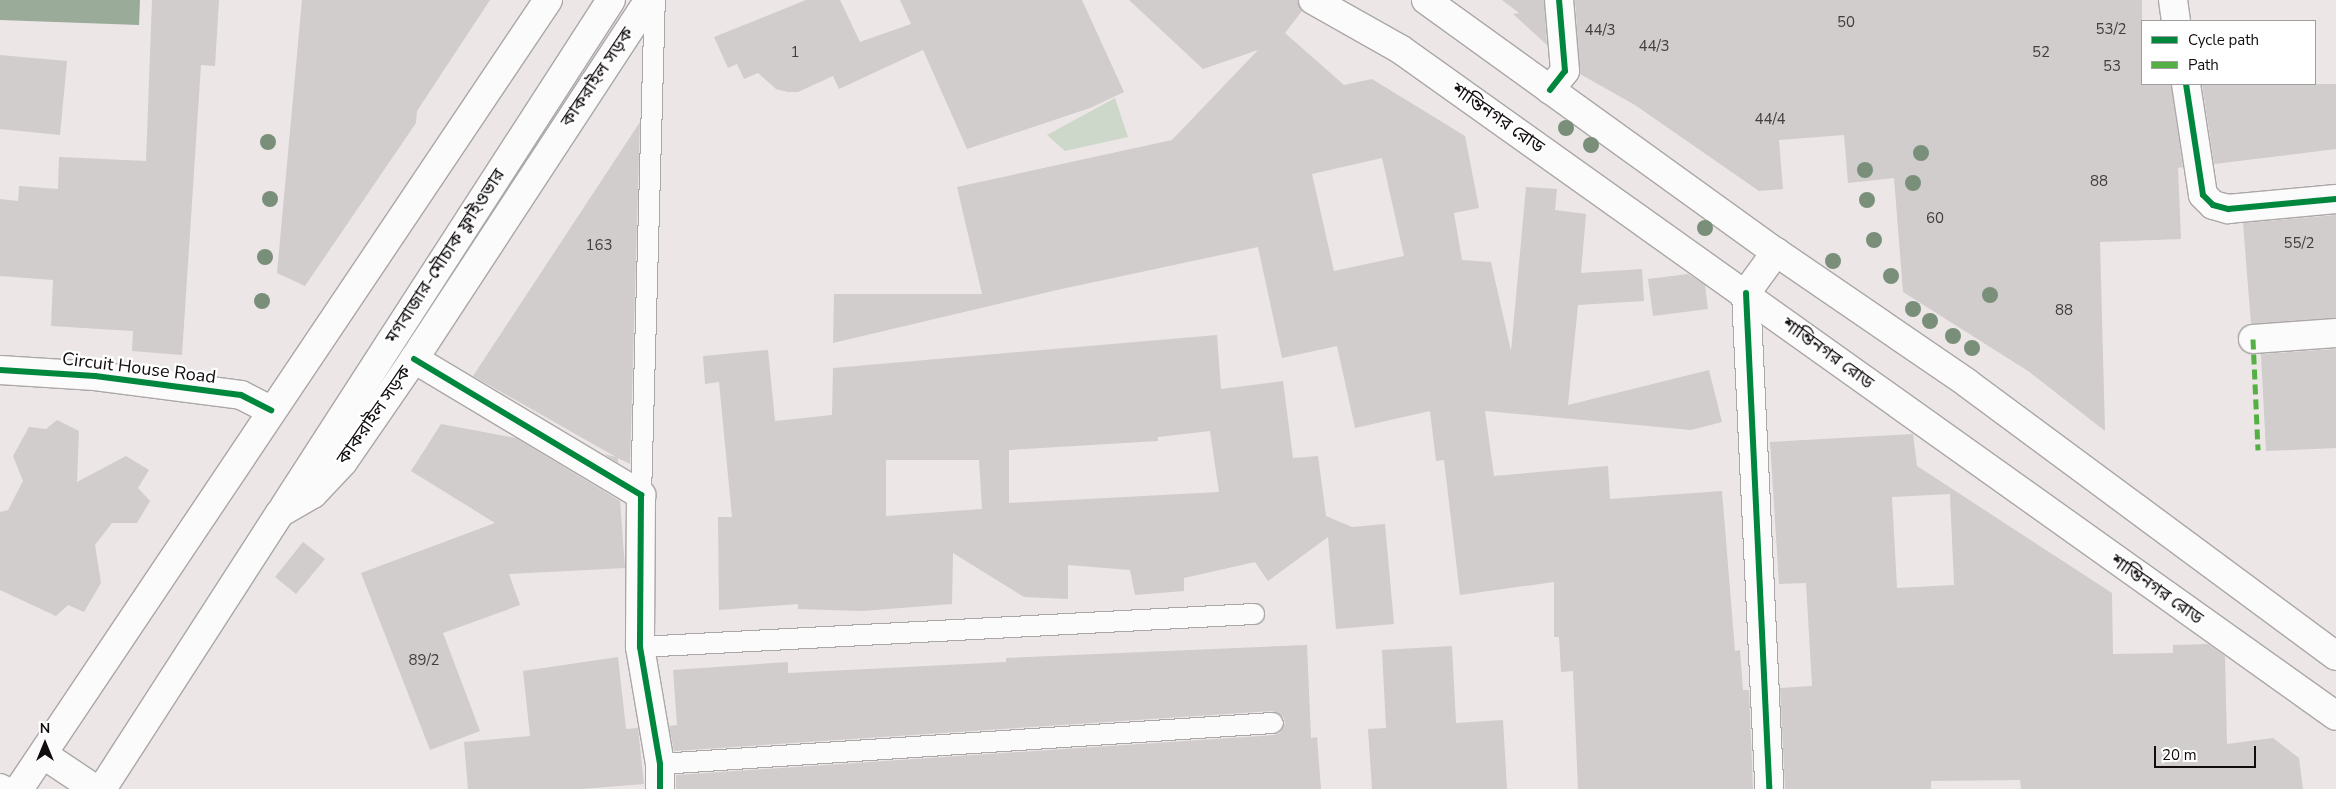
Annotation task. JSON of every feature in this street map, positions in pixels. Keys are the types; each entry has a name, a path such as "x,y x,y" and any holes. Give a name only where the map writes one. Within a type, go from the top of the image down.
{"main road":[{"path":"19,789 44,755 272,410 548,0"},
{"name":"মগবাজার-মৌচাক ফ্লাইওভার","path":"280,513 611,0"},
{"name":"কাকরাইল সড়ক","path":"102,789 280,513 313,494 343,462 414,359 648,0"},
{"name":"শান্তিনগর রোড","path":"1313,0 1400,49 1746,293 2336,716"},
{"path":"1426,0 1776,252 1967,383 2336,656"},
{"path":"1550,90 1565,71 1560,0"},
{"path":"2173,0 2176,20"},
{"path":"2186,85 2203,194 2213,205 2228,209 2336,199"},
{"path":"1769,789 1746,293 1776,252"},
{"path":"2253,339 2336,334"},
{"path":"414,359 641,494 640,647 660,777"},
{"name":"Circuit House Road","path":"0,370 95,376 241,396 272,410"},
{"path":"44,755 95,789"}],"lane":[{"path":"641,494 655,0"},
{"path":"640,647 1254,614"},
{"path":"660,777 1273,723"},
{"path":"0,784 12,789"}],"shaded area":[{"path":"0,0 140,0 139,25 0,20"},
{"path":"1115,98 1128,137 1065,151 1047,135"}],"building":[{"path":"152,0 219,0 215,66 201,65 182,355 132,351 133,331 51,326 53,280 0,276 0,199 18,201 19,186 58,189 59,157 146,161"},
{"path":"302,0 490,0 417,111 416,123 305,286 277,273"},
{"path":"806,0 840,0 860,42 911,24 900,0 1082,0 1124,92 1090,108 967,149 923,50 839,89 833,76 798,92 788,92 776,89 758,73 744,79 737,64 728,68 714,37"},
{"path":"1129,0 1297,0 1302,11 1285,33 1344,85 1372,79 1465,136 1479,208 1454,213 1462,260 1491,262 1511,351 1526,187 1557,189 1555,210 1586,214 1581,273 1642,269 1644,301 1578,305 1568,405 1709,370 1722,422 1691,430 1485,411 1494,476 1608,466 1610,499 1722,491 1735,651 1740,650 1743,690 1749,690 1753,789 1578,789 1573,671 1561,672 1559,637 1554,637 1554,582 1460,595 1444,460 1436,461 1430,411 1355,428 1337,346 1282,358 1258,247 1057,290 833,343 834,294 982,294 957,187 1172,140 1258,50 1203,69","holes":["1382,158 1404,256 1334,271 1312,174"]},
{"path":"1502,0 1544,0 1547,45 1513,14 1519,13"},
{"path":"1575,0 2142,0 2141,85 2171,85 2183,167 2178,168 2181,239 2100,242 2105,431 2028,371 1903,292 1894,178 1848,183 1844,135 1779,140 1783,189 1759,191 1635,105 1580,74"},
{"path":"0,55 67,61 60,135 0,129"},
{"path":"2336,84 2336,149 2214,164 2202,85"},
{"path":"640,122 630,464 618,458 618,463 604,454 616,457 473,376"},
{"path":"2336,215 2336,318 2251,324 2243,223"},
{"path":"1688,274 1705,285 1708,309 1653,316 1648,279"},
{"path":"1217,335 1221,389 1283,381 1293,458 1318,456 1326,516 1352,527 1385,524 1394,624 1336,629 1328,537 1268,581 1255,562 1184,578 1184,591 1135,595 1130,570 1068,565 1068,599 1024,597 953,553 952,604 862,611 798,609 798,604 719,610 718,517 732,517 719,382 705,384 703,356 768,350 775,421 832,415 833,368","holes":["1210,431 1219,492 1009,503 1009,450 1158,441 1158,437","886,460 979,460 982,509 886,516"]},
{"path":"2336,349 2336,448 2266,451 2261,354"},
{"path":"57,420 79,431 77,482 126,456 149,470 138,488 150,501 137,523 112,523 95,545 101,583 84,612 68,605 56,616 0,590 0,512 8,510 23,481 13,456 29,427 46,429"},
{"path":"441,424 516,438 620,501 625,568 509,574 520,605 443,633 480,731 430,750 361,573 495,523 411,471"},
{"path":"1913,434 1917,466 2112,593 2113,654 2173,653 2173,645 2208,644 2225,656 2227,744 2273,738 2299,758 2303,789 2021,789 2020,780 1931,781 1931,789 1785,789 1780,688 1812,686 1806,583 1779,584 1770,442","holes":["1950,494 1954,585 1897,588 1892,497"]},
{"path":"303,542 325,559 296,594 275,577"},
{"path":"1307,645 1311,738 1317,737 1321,789 676,789 676,775 1274,735 1280,733 1285,723 1283,716 1272,711 674,751 669,726 677,725 673,670 788,662 788,673 1006,662 1006,658"},
{"path":"1452,646 1456,723 1503,720 1507,789 1372,789 1368,729 1386,728 1382,650"},
{"path":"618,657 626,729 638,728 644,784 582,789 468,789 464,742 530,736 523,671"}],"marked path":[{"path":"2253,339 2258,450"}],"cycle path":[{"path":"1550,90 1565,71 1559,0"},
{"path":"2186,85 2203,195 2213,205 2228,209 2336,199"},
{"path":"1746,293 1769,789"},
{"path":"414,359 641,495 640,647 660,764 660,789"},
{"path":"0,370 95,376 241,395 271,410"}]}
